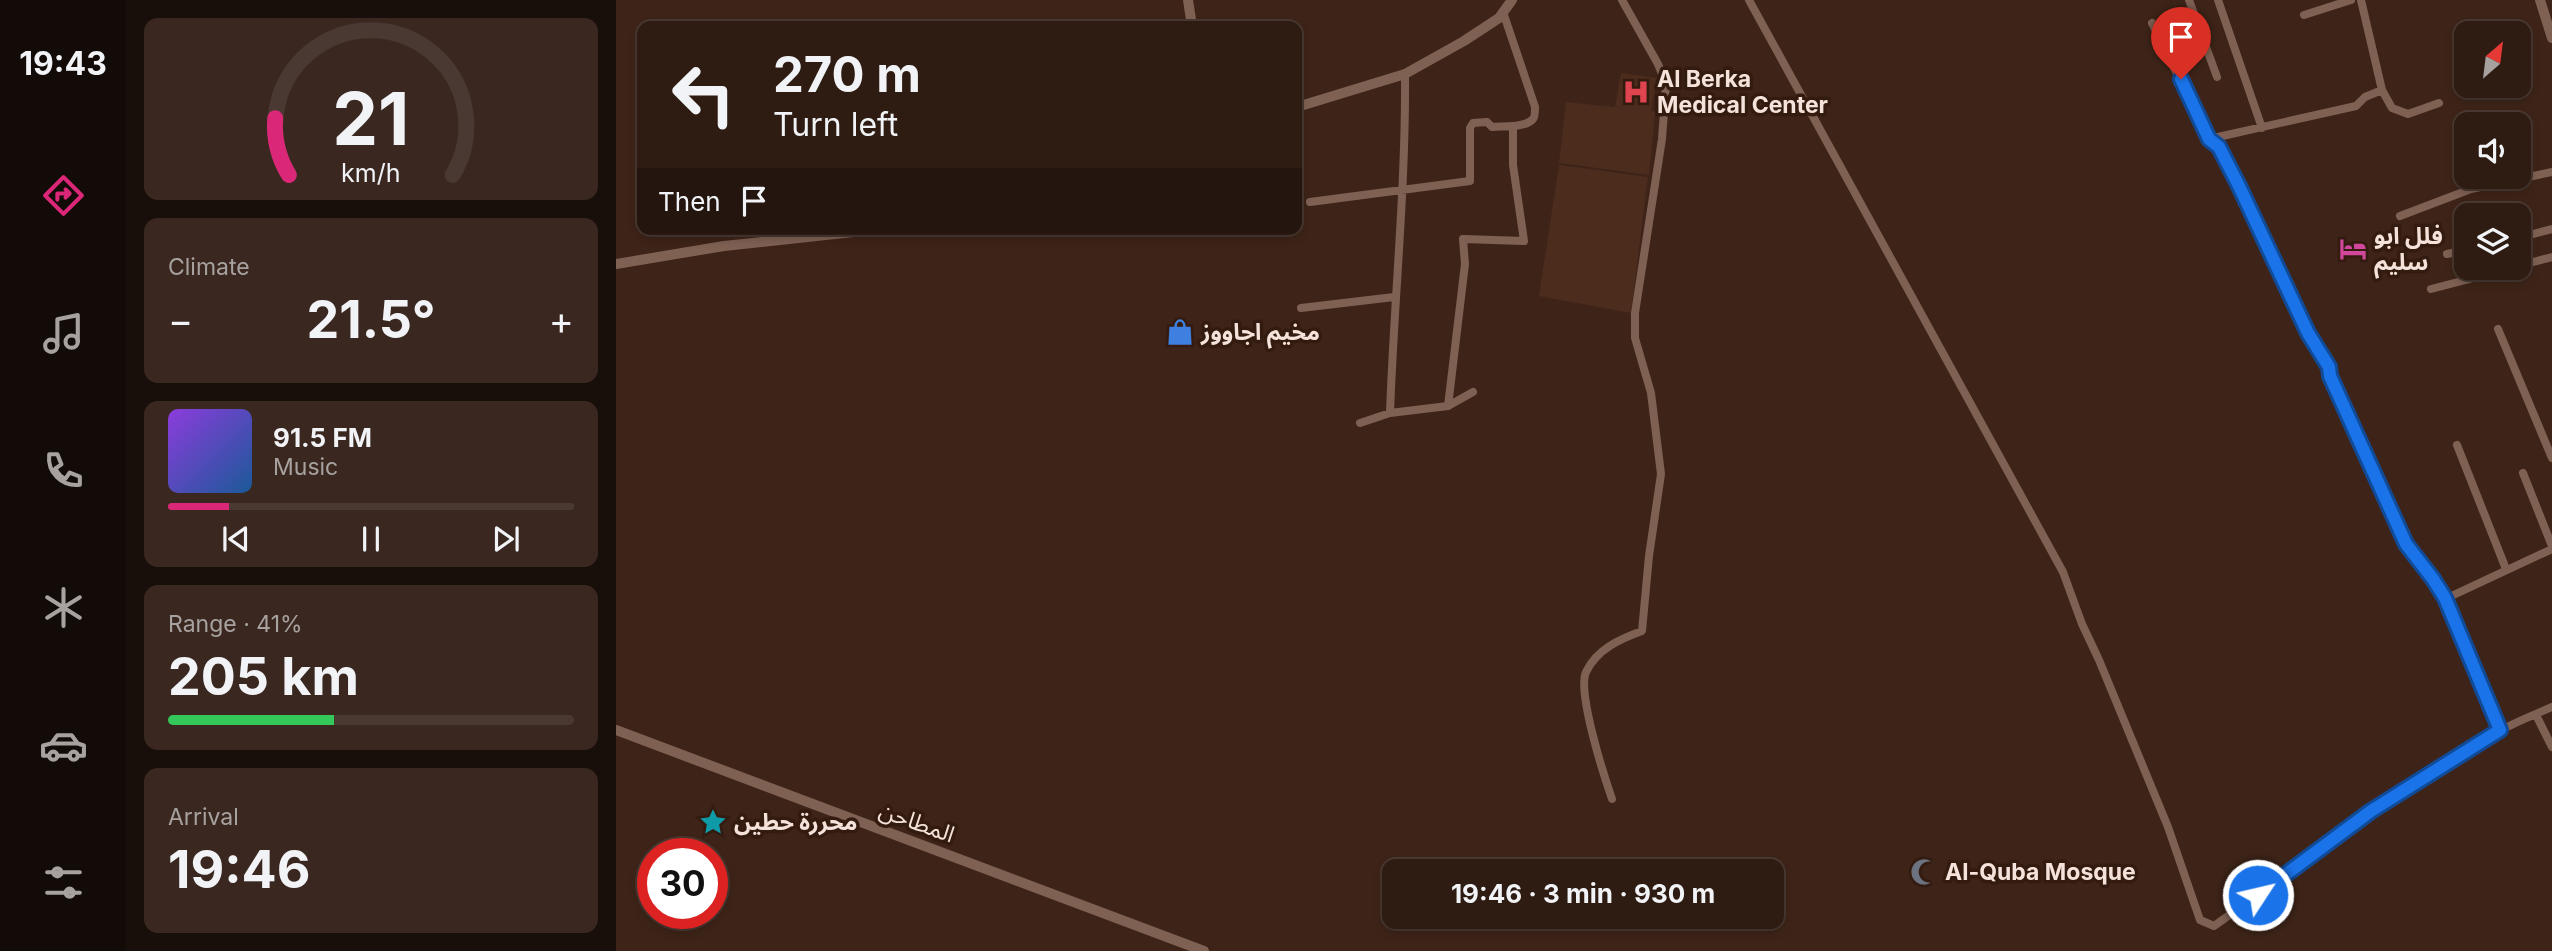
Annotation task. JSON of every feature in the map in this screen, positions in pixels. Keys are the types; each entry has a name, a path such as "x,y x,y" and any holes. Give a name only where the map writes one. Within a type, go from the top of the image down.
{"main road":[{"name":"المطاحن","path":"616,730 1204,951"}],"street":[{"path":"1188,0 1191,21"},
{"path":"1302,105 1405,74 1499,19 1512,0"},
{"path":"1612,799 1596,751 1585,674 1600,652 1622,638 1642,631 1661,474 1651,393 1634,338 1635,313 1662,139 1666,84 1658,64 1622,0"},
{"path":"1749,0 2063,572 2082,624 2168,827 2200,920 2214,926 2303,864 2371,811 2500,730 2552,707"},
{"path":"2189,0 2217,77"},
{"path":"2218,0 2262,128"},
{"path":"2304,15 2351,0"},
{"path":"2361,0 2382,90 2392,108 2408,114 2439,103"},
{"path":"2540,0 2552,38"},
{"path":"1310,202 1470,181 1470,128 1473,123 1487,122 1492,127 1513,126 1531,121 1535,107 1503,12"},
{"path":"2152,23 2209,139 2219,147 2239,186 2308,333 2329,367 2330,376 2406,544 2445,598 2500,730"},
{"path":"1390,414 1394,297 1400,242 1405,74"},
{"path":"2209,139 2356,106 2365,97 2382,90"},
{"path":"1448,406 1465,264 1463,239 1524,241 1513,165 1513,126"},
{"path":"2400,216 2471,189 2552,172"},
{"path":"2531,234 2552,229"},
{"path":"616,264 724,246 826,235"},
{"path":"2447,254 2454,253"},
{"path":"2531,263 2552,257"},
{"path":"2431,289 2466,280"},
{"path":"1301,308 1394,297"},
{"path":"2498,329 2552,458"},
{"path":"1360,423 1390,414 1448,406 1473,392"},
{"path":"2457,445 2506,569"},
{"path":"2445,598 2552,547 2523,473"},
{"path":"2536,715 2552,747"}],"shaded area":[{"path":"1621,73 1657,78 1651,111 1655,112 1649,175 1559,163 1566,102 1622,108 1615,107"},
{"path":"1559,165 1648,177 1631,313 1539,296"}],"place":[{"name":"Al Berka Medical Center","path":"1636,92"},
{"name":"فلل ابو سليم","path":"2353,249"},
{"name":"مخيم اجاووز","path":"1180,332"},
{"name":"محررة حطين","path":"713,822"},
{"name":"Al-Quba Mosque","path":"1924,872"}],"route":[{"path":"2181,79 2209,139 2219,147 2239,186 2308,333 2329,367 2330,376 2406,544 2445,598 2500,730 2371,811 2258,895"}]}
